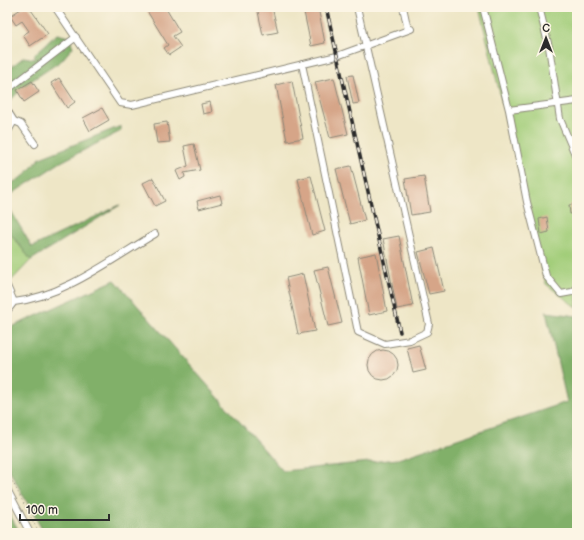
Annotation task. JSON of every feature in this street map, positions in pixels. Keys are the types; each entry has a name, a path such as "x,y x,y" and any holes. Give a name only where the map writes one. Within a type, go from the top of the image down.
{"street":[{"path":"56,7 120,103 132,105 337,56 410,30 403,7"},
{"path":"302,64 358,332 385,344 410,340 426,332 429,324 357,7"},
{"path":"482,7 509,110 527,202 546,276 562,294 572,292 577,288"},
{"path":"538,7 549,47 560,119 577,159"},
{"path":"7,90 76,37"},
{"path":"509,110 558,102 577,101"},
{"path":"7,110 14,121 21,124 35,144"},
{"path":"7,133 14,121"},
{"path":"7,312 14,302 27,300 64,288 155,234"},
{"path":"7,286 14,302"},
{"path":"7,490 30,533"}],"path":[{"path":"7,471 39,533"}],"green space":[{"path":"479,7 577,7 577,308 546,284"},
{"path":"57,34 69,37 73,47 61,61 25,85 7,104 7,70 24,57 35,59 34,55"},
{"path":"121,126 121,131 61,162 7,197 7,186 24,176 40,158"},
{"path":"7,204 32,247 120,205 31,260 7,229"},
{"path":"7,229 31,260 7,285"},
{"path":"115,280 283,471 398,459 567,402 546,312 577,316 577,533 44,533 7,466 7,329"},
{"path":"7,510 20,533 10,533 7,528"}],"building":[{"path":"24,7 29,7 48,34 30,46 23,35 29,31 22,21 16,25 10,16"},
{"path":"153,7 165,7 180,32 173,36 181,47 169,55 164,48 168,45 147,11"},
{"path":"257,7 272,7 278,32 263,35"},
{"path":"303,7 318,7 325,43 311,46"},
{"path":"353,75 359,103 353,104 347,76"},
{"path":"59,78 75,102 67,108 51,83"},
{"path":"334,78 348,134 330,138 315,82"},
{"path":"32,81 39,92 24,102 17,90"},
{"path":"292,81 303,138 287,141 276,85"},
{"path":"210,102 212,112 203,114 201,104"},
{"path":"102,108 109,120 90,131 83,118"},
{"path":"167,122 170,142 157,143 154,124"},
{"path":"194,144 200,170 184,173 185,177 180,180 176,171 188,166 184,146"},
{"path":"351,166 365,220 350,224 336,169"},
{"path":"311,176 325,231 312,235 298,179"},
{"path":"424,176 430,212 411,215 405,179"},
{"path":"153,178 165,201 155,206 143,183"},
{"path":"220,195 222,203 199,209 197,201"},
{"path":"577,204 577,213 570,214 569,205"},
{"path":"547,217 549,232 541,234 539,219"},
{"path":"399,236 413,306 397,309 383,239"},
{"path":"434,248 444,291 429,294 418,252"},
{"path":"376,253 387,311 369,315 358,257"},
{"path":"328,267 342,323 328,326 314,270"},
{"path":"303,274 315,331 298,334 286,278"},
{"path":"419,345 426,370 413,373 407,348"},
{"path":"383,350 394,354 398,365 394,376 383,380 372,376 368,365 372,354"}],"railway":[{"path":"326,7 400,332"}]}
